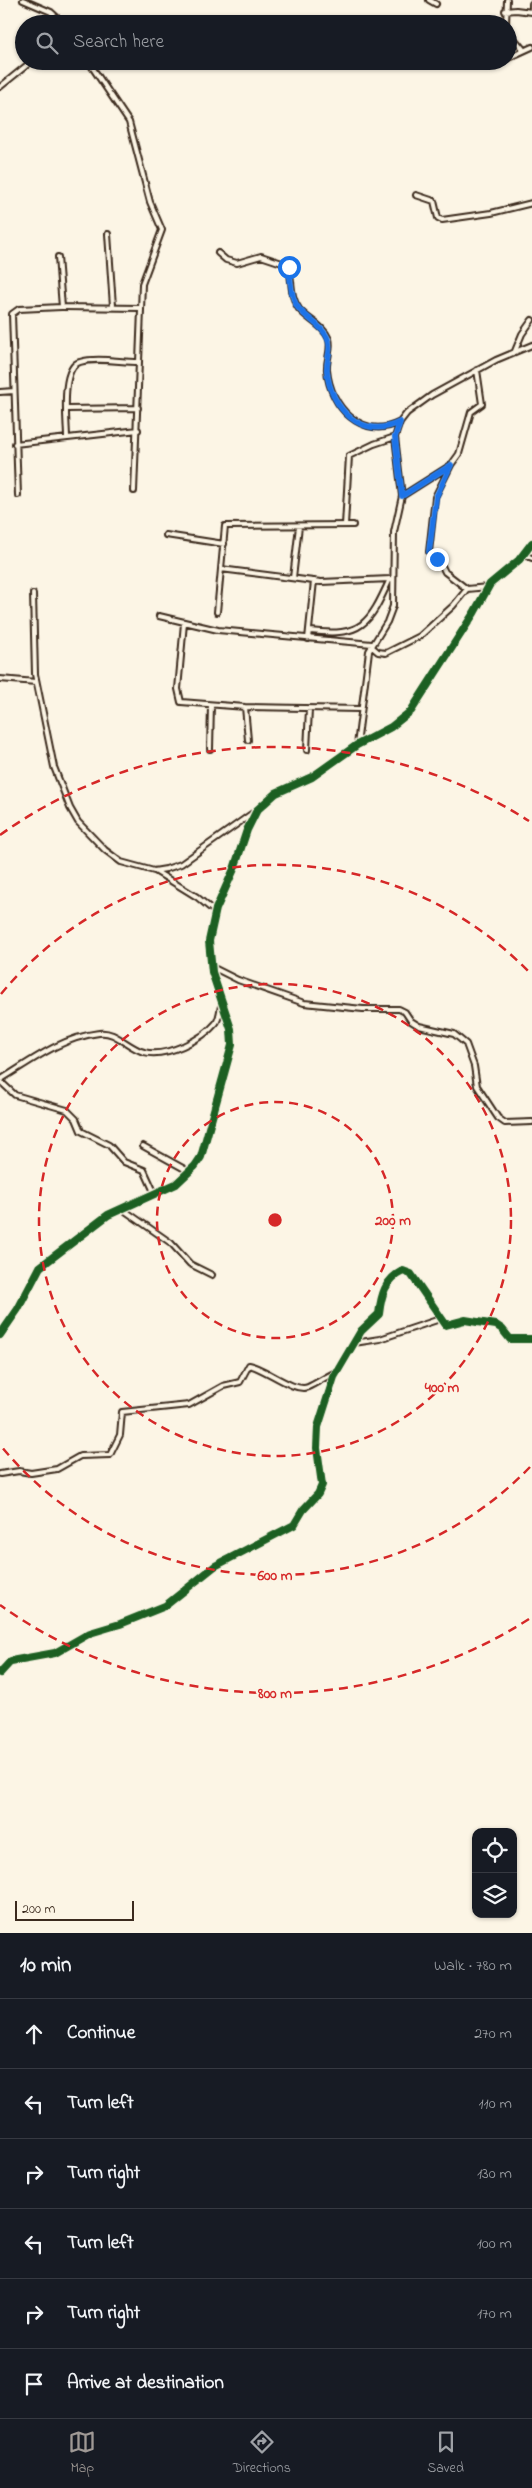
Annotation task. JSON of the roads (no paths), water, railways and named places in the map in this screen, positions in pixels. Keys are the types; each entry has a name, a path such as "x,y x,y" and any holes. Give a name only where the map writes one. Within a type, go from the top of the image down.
{"street":[{"path":"23,0 54,15"},
{"path":"429,0 436,4"},
{"path":"505,15 507,0"},
{"path":"505,11 532,11 532,4"},
{"path":"517,42 523,49"},
{"path":"517,53 532,47"},
{"path":"0,87 21,70"},
{"path":"94,70 129,122 150,202 162,230 144,276 140,308 138,430 134,491"},
{"path":"416,195 434,201 438,218 442,220 491,213 532,203"},
{"path":"108,234 113,306"},
{"path":"218,253 226,260 237,263 261,256 288,265 297,306 322,329 328,339 328,379 343,410 355,421 374,428 389,428 400,422 420,403 477,370 532,345"},
{"path":"58,257 61,307"},
{"path":"18,495 12,314 19,309 61,307 113,306 140,308"},
{"path":"515,352 522,334 532,320"},
{"path":"67,438 67,375 73,365 79,362 93,361 138,362"},
{"path":"467,590 445,572 440,560 432,555 428,547 436,497 451,465 459,454 471,412 482,404 477,370"},
{"path":"0,392 14,391"},
{"path":"67,410 138,408"},
{"path":"357,745 367,658 372,645 387,622 393,606 394,532 402,496 395,437 400,422"},
{"path":"15,444 138,430"},
{"path":"345,525 349,456 374,444 395,437"},
{"path":"402,496 451,465"},
{"path":"216,612 224,544 224,528 227,525 352,525"},
{"path":"293,578 299,526"},
{"path":"166,535 224,544"},
{"path":"33,594 36,682 54,767 70,808 78,822 114,858 128,864 154,870 166,869 181,864 257,810 276,793 312,777 357,745 391,727 411,711 474,613 488,586 524,555 532,543"},
{"path":"524,555 532,558"},
{"path":"221,569 314,581 390,579 380,602 366,623 343,633 310,631"},
{"path":"308,639 314,581"},
{"path":"159,616 218,630 372,645 378,652 386,653 420,636 453,606 467,590 488,586"},
{"path":"184,623 180,656 179,698 181,702 245,707 360,709"},
{"path":"0,679 36,682"},
{"path":"210,749 211,705"},
{"path":"245,707 248,740"},
{"path":"307,750 308,709"},
{"path":"0,1335 18,1309 40,1267 96,1223 121,1208 176,1184 190,1172 202,1153 209,1121 231,1053 231,1029 212,967 209,941 215,912 234,869 247,830 257,810"},
{"path":"154,870 197,897 215,912"},
{"path":"212,967 238,980 304,1003 363,1009 399,1009 405,1012 411,1021 419,1026 454,1034 466,1044 474,1066 478,1086 498,1118 505,1123 532,1122"},
{"path":"155,1194 144,1170 124,1162 109,1145 81,1131 71,1112 61,1107 15,1095 0,1081 53,1046 99,1032 113,1035 127,1045 145,1052 164,1052 195,1039 212,1027 218,1019 222,1001"},
{"path":"143,1146 190,1172"},
{"path":"121,1208 171,1243 190,1264 212,1275"},
{"path":"0,1673 11,1661 55,1653 90,1633 120,1624 165,1606 210,1569 294,1525 303,1510 318,1494 322,1485 318,1427 336,1372 365,1326 379,1314 380,1298 389,1281 404,1271 411,1274 440,1319 446,1325 465,1320 496,1325 510,1339 532,1339"},
{"path":"354,1343 380,1339 440,1319"},
{"path":"0,1474 19,1470 31,1473 57,1469 83,1455 110,1455 118,1442 122,1412 194,1403 224,1386 240,1382 249,1365 265,1370 287,1383 302,1388 308,1387 336,1372"}]}
